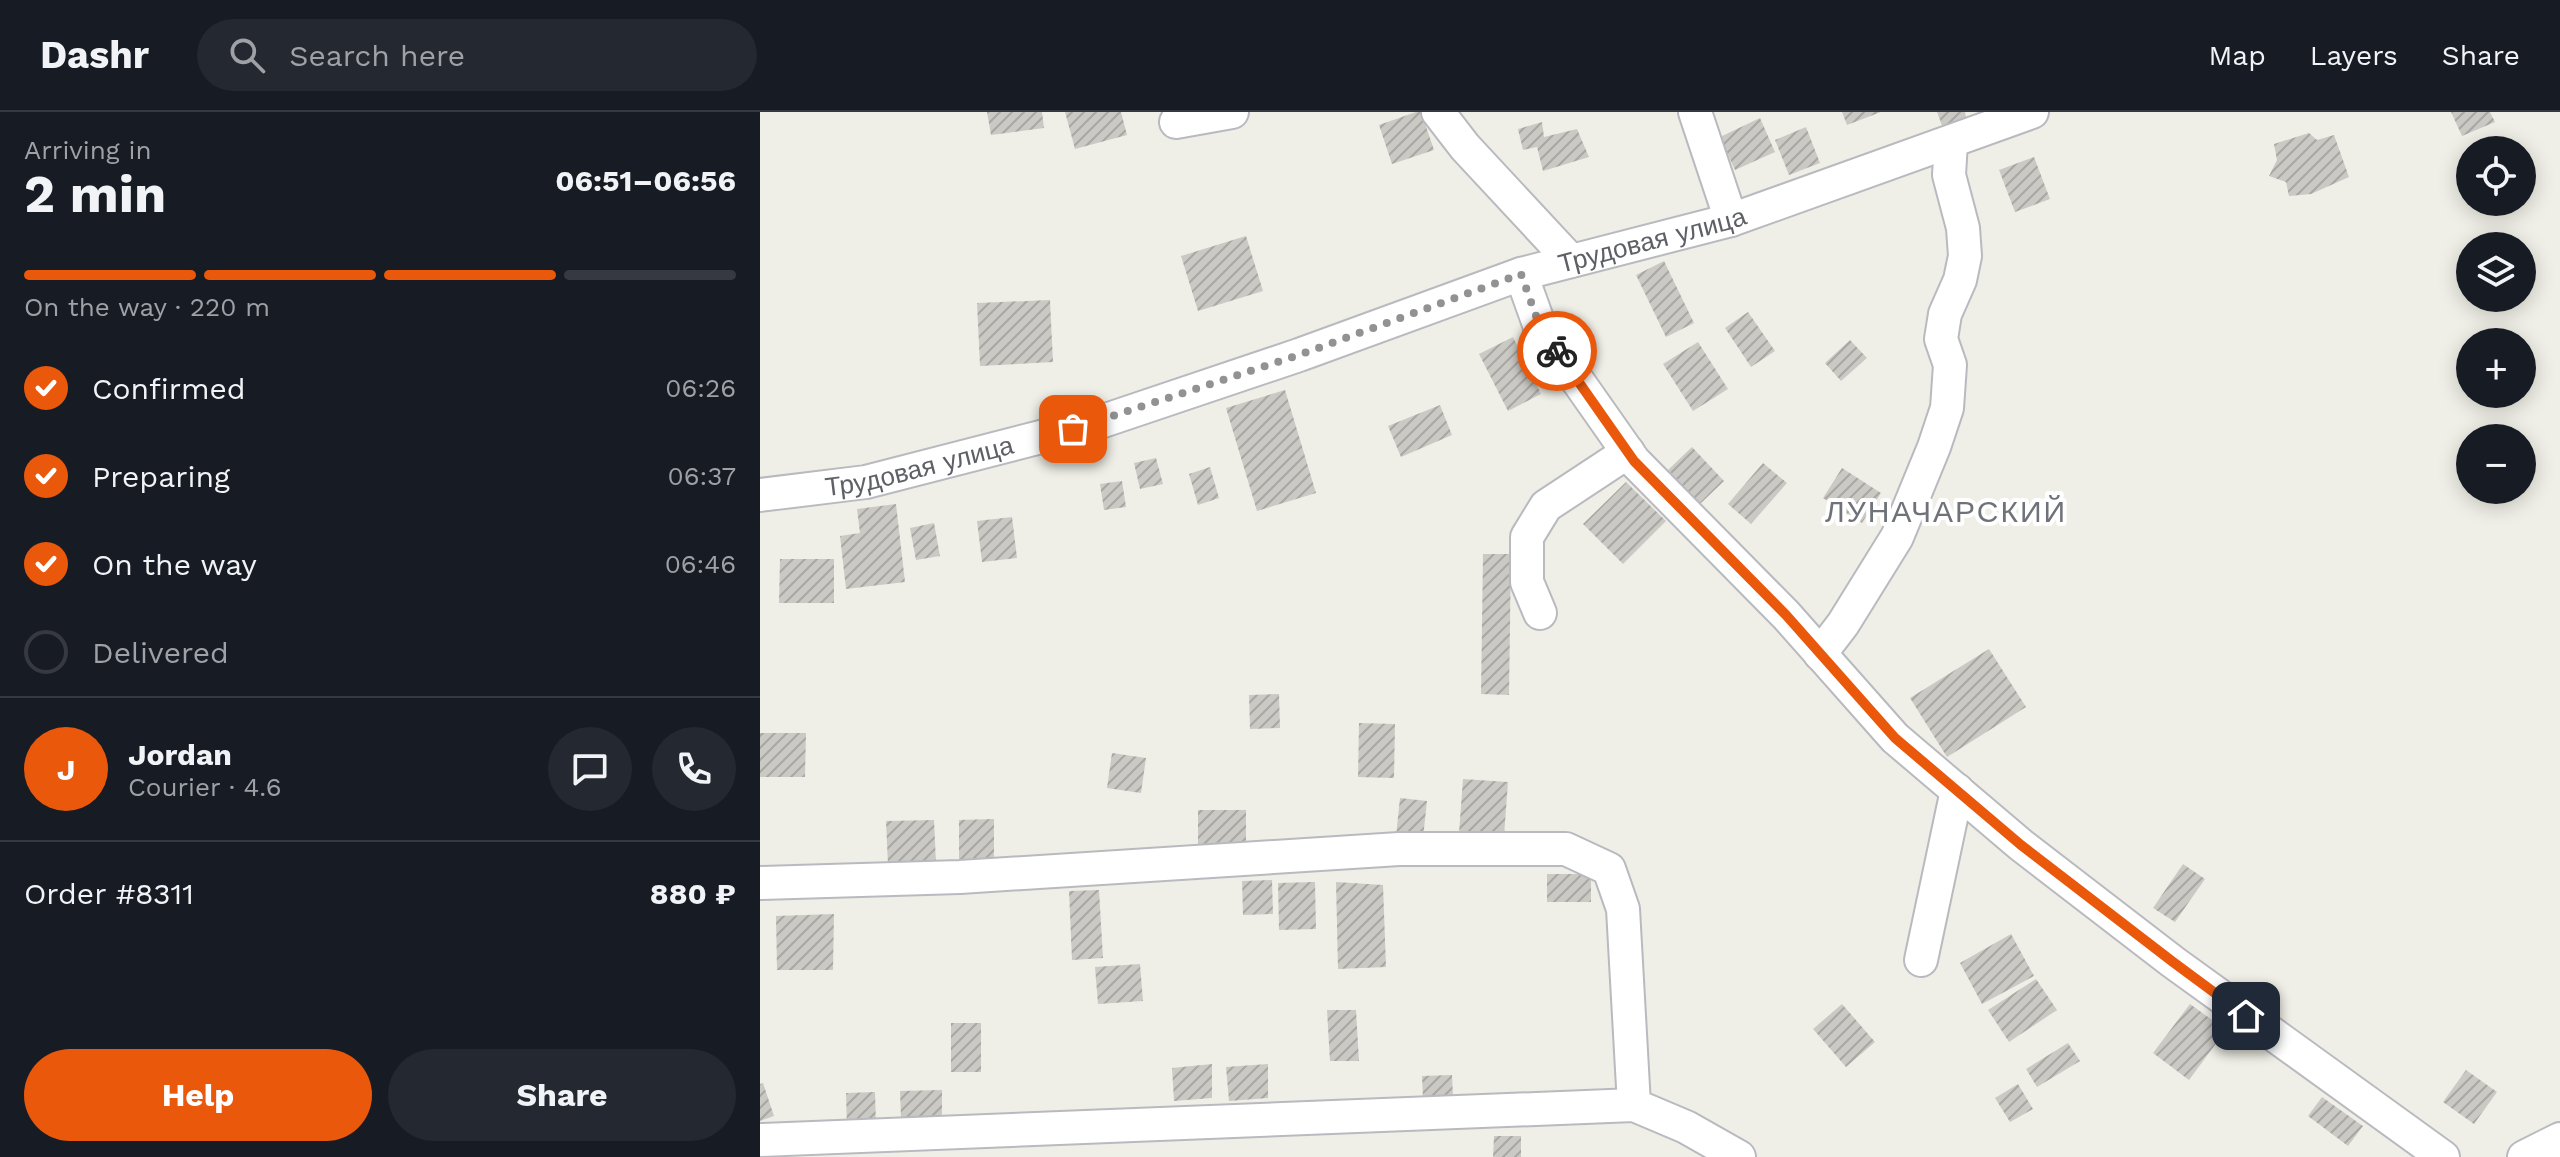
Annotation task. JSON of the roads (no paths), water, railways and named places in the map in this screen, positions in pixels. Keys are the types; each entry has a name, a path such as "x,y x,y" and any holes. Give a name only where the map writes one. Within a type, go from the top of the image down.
{"street":[{"path":"1176,122 1232,112"},
{"path":"1438,112 1465,147 1571,261"},
{"path":"1695,112 1731,220"},
{"name":"Трудовая улица","path":"760,495 866,482 1103,421 1299,355 1521,274 1731,220 2032,112"},
{"path":"1820,654 1843,624 1897,537 1947,408 1950,365 1941,339 1945,314 1960,280 1965,256 1963,228 1949,175 1951,142"},
{"path":"1521,274 1540,327 1628,452 1820,654 1895,738 2021,845 2173,962 2443,1157"},
{"path":"1540,613 1527,582 1527,537 1546,506 1628,452"},
{"path":"1921,960 1957,790"},
{"path":"760,883 960,877 1399,849 1566,849 1609,869 1623,909 1634,1105"},
{"path":"760,1140 1634,1105 1686,1127 1739,1157"},
{"path":"2524,1157 2560,1139"}],"district":[{"name":"ЛУНАЧАРСКИЙ","path":"1946,511"}]}
